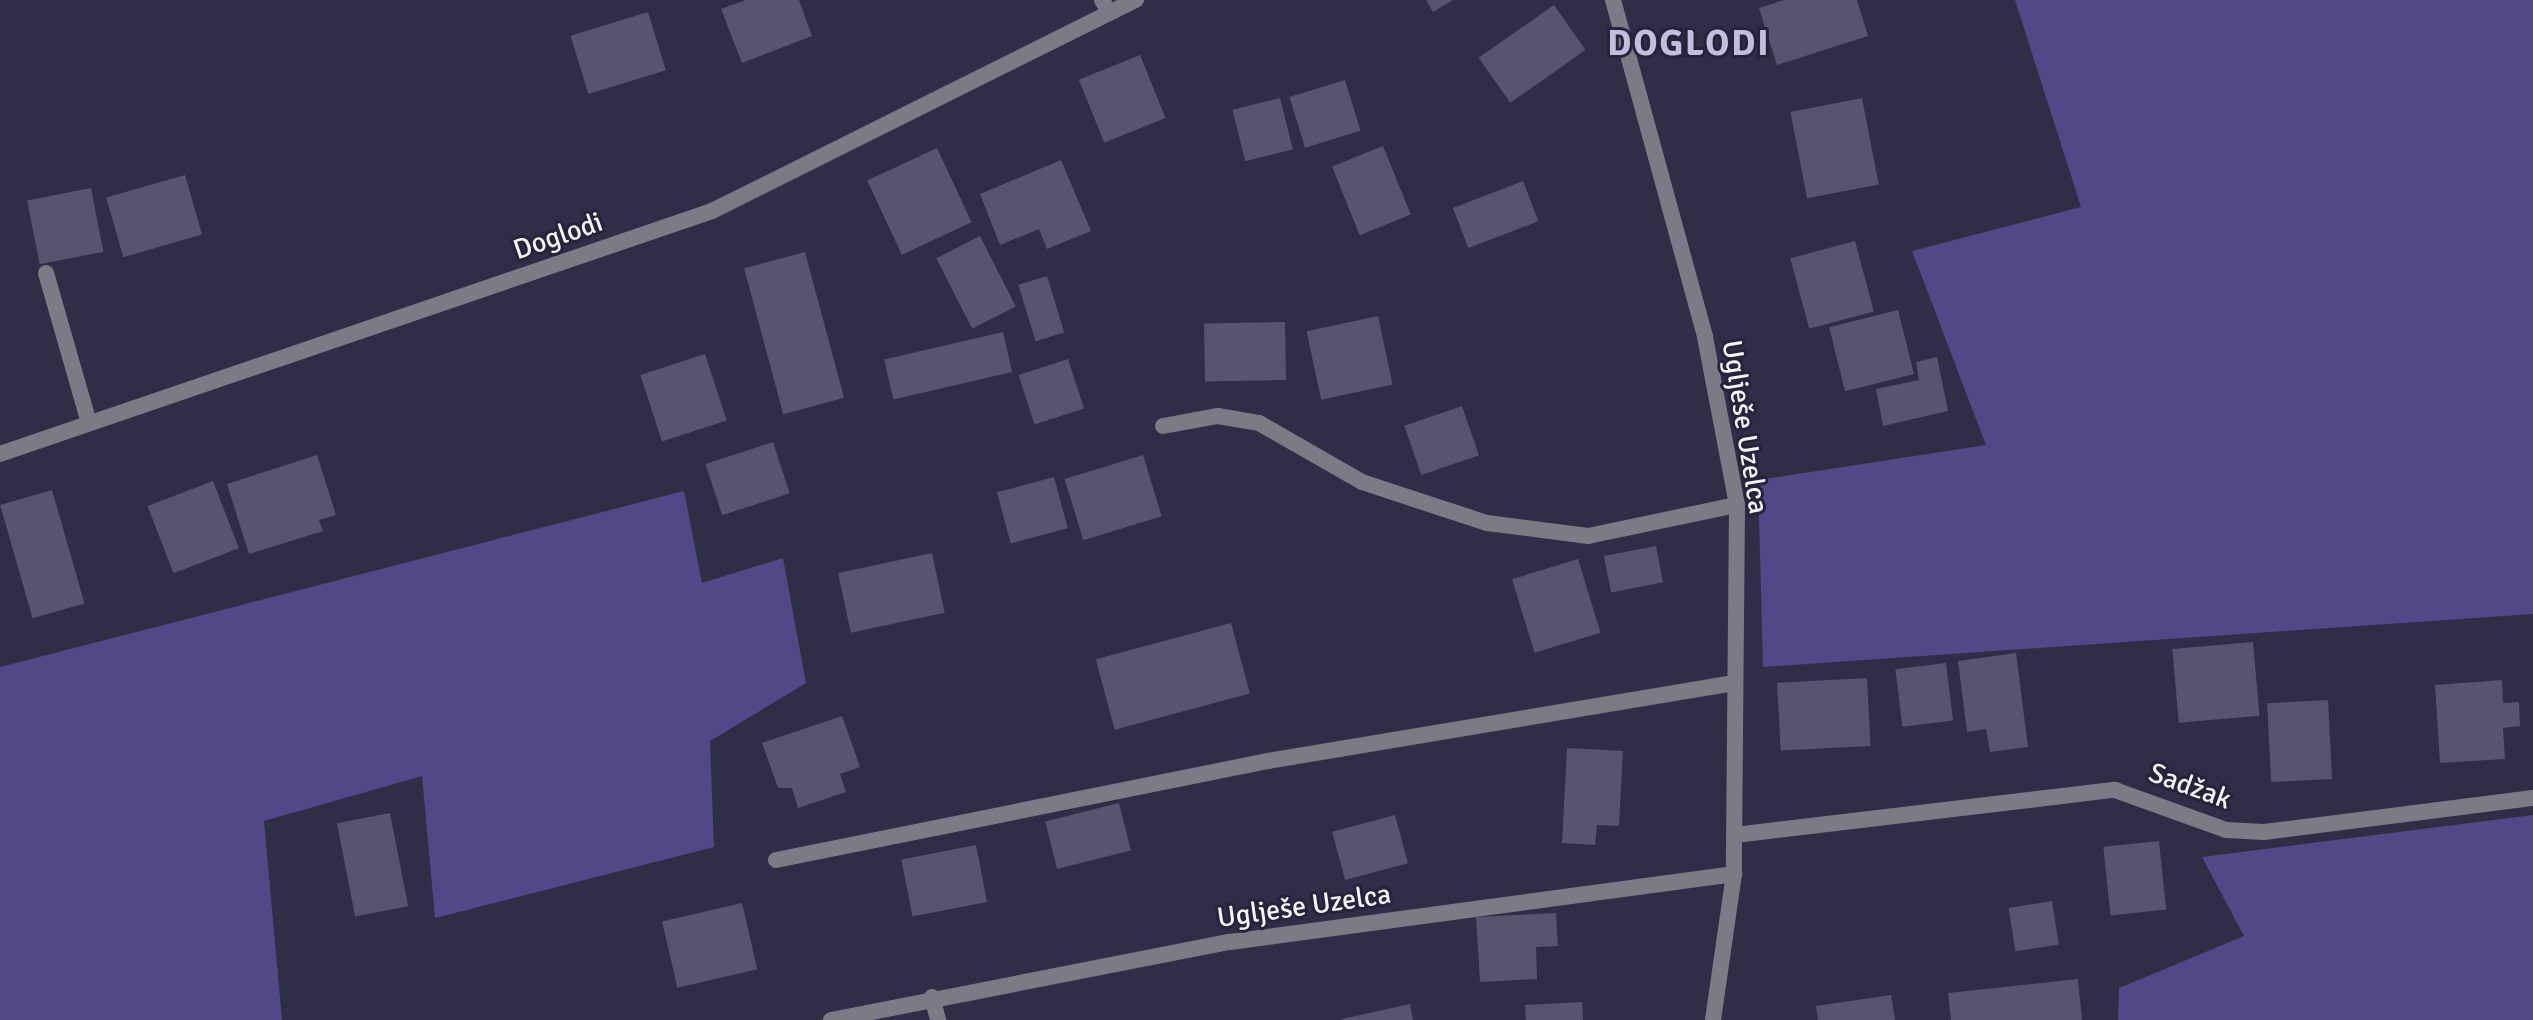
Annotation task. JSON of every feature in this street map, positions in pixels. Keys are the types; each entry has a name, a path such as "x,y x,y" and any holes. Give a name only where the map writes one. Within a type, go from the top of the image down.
{"street":[{"name":"Doglodi","path":"0,454 712,211 1106,6 1136,0"},
{"name":"Uglješe Uzelca","path":"1613,0 1705,337 1737,505 1733,683 1734,874 1713,1020"},
{"path":"46,273 89,423"},
{"path":"1163,426 1218,416 1259,423 1362,482 1454,516 1501,525 1588,536 1737,505"},
{"path":"776,860 1268,761 1733,683"},
{"name":"Sadžak","path":"1735,835 2115,790 2226,830 2264,832 2533,798"},
{"name":"Uglješe Uzelca","path":"831,1020 932,997 1230,942 1734,874"},
{"path":"932,997 938,1020"}],"shaded area":[{"path":"2015,0 2533,0 2533,614 1763,667 1758,480 1986,445 1912,251 2081,207"},
{"path":"684,491 702,583 783,558 806,683 710,741 714,847 435,918 422,776 264,821 282,1020 0,1020 0,667"},
{"path":"2533,815 2533,1020 2118,1020 2119,988 2244,936 2202,857"}],"building":[{"path":"746,0 799,0 812,36 742,63 721,9"},
{"path":"1426,0 1453,0 1433,12"},
{"path":"1784,0 1857,0 1868,36 1777,65 1759,8"},
{"path":"1554,5 1586,50 1510,103 1479,58"},
{"path":"648,12 666,70 588,94 571,36"},
{"path":"1140,55 1165,118 1104,143 1079,80"},
{"path":"1345,80 1360,131 1305,148 1290,97"},
{"path":"1280,98 1293,149 1245,161 1232,110"},
{"path":"1862,98 1879,184 1807,198 1790,112"},
{"path":"1383,146 1411,215 1360,235 1332,167"},
{"path":"937,148 972,222 902,255 867,181"},
{"path":"1061,160 1091,231 1047,249 1039,229 1000,245 980,194"},
{"path":"185,175 202,235 123,257 106,198"},
{"path":"1523,181 1538,221 1468,248 1453,208"},
{"path":"91,188 103,252 40,264 27,200"},
{"path":"980,236 1016,306 972,329 936,258"},
{"path":"1855,241 1874,312 1809,329 1790,258"},
{"path":"805,252 844,398 783,414 744,268"},
{"path":"1047,276 1064,332 1036,341 1018,285"},
{"path":"1898,310 1914,374 1845,391 1829,327"},
{"path":"1378,316 1393,384 1321,400 1307,331"},
{"path":"1285,322 1286,380 1205,381 1204,323"},
{"path":"1003,332 1012,372 893,399 884,359"},
{"path":"705,354 727,421 662,442 640,375"},
{"path":"1937,357 1948,411 1883,426 1876,389 1919,380 1916,362"},
{"path":"1068,359 1084,408 1035,425 1019,375"},
{"path":"1462,406 1479,455 1421,475 1404,426"},
{"path":"773,442 790,493 722,515 705,464"},
{"path":"317,455 336,515 319,520 323,531 249,554 227,484"},
{"path":"1143,455 1162,516 1083,540 1065,479"},
{"path":"1054,477 1068,528 1011,543 997,492"},
{"path":"213,481 239,548 173,573 148,506"},
{"path":"52,490 85,603 33,618 0,505"},
{"path":"1656,546 1663,582 1611,592 1604,556"},
{"path":"932,553 945,613 851,633 838,573"},
{"path":"1578,559 1601,633 1535,653 1512,579"},
{"path":"1231,623 1250,694 1115,730 1096,659"},
{"path":"2253,642 2259,716 2179,723 2172,649"},
{"path":"2016,653 2028,747 1990,752 1986,729 1967,732 1958,661"},
{"path":"1946,663 1953,721 1902,727 1895,669"},
{"path":"1867,678 1871,746 1781,751 1777,683"},
{"path":"2502,680 2503,703 2519,702 2520,726 2503,728 2505,759 2440,763 2435,685"},
{"path":"2328,700 2332,779 2271,782 2267,703"},
{"path":"842,716 860,767 840,774 846,792 798,808 792,788 778,788 762,743"},
{"path":"1567,748 1623,751 1619,826 1597,825 1595,845 1562,843"},
{"path":"1119,803 1131,851 1057,869 1045,821"},
{"path":"390,813 408,906 355,917 337,823"},
{"path":"1395,815 1408,863 1345,880 1332,832"},
{"path":"2159,841 2166,910 2111,915 2103,847"},
{"path":"976,845 987,902 912,916 901,860"},
{"path":"2052,901 2059,944 2015,951 2009,908"},
{"path":"742,903 757,969 677,988 662,921"},
{"path":"1556,913 1558,946 1536,947 1537,979 1480,982 1476,917"},
{"path":"2078,979 2082,1020 1951,1020 1948,993"},
{"path":"1891,995 1895,1020 1818,1020 1816,1006"},
{"path":"1582,1002 1583,1020 1526,1020 1525,1005"},
{"path":"1410,1004 1413,1020 1342,1020 1342,1019"}],"district":[{"name":"DOGLODI","path":"1689,44"}]}
